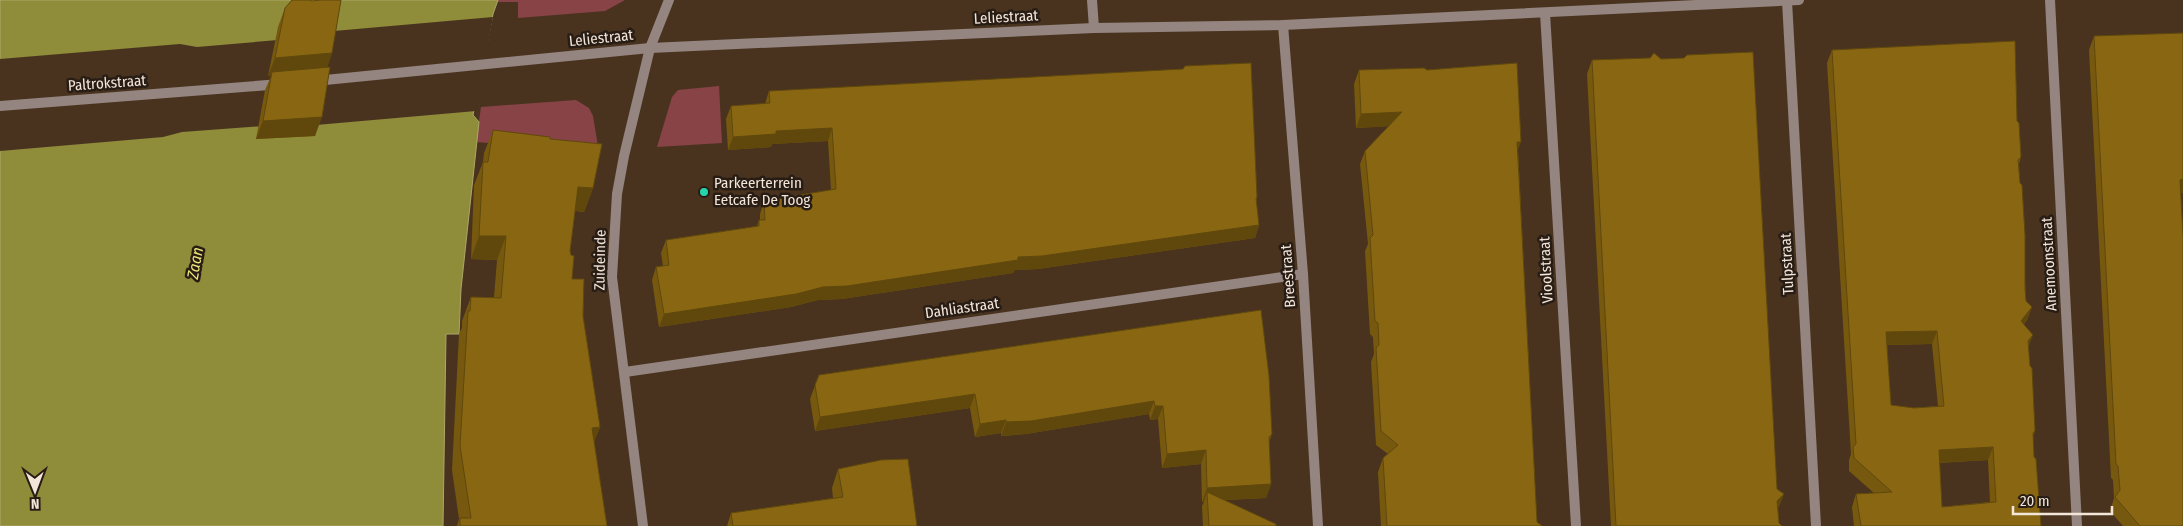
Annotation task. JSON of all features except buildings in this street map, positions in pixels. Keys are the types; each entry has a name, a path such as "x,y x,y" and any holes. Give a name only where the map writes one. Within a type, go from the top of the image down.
{"street":[{"name":"Zuideinde","path":"643,526 612,277 618,194 624,156 650,48 669,0"},
{"path":"1092,0 1094,28"},
{"name":"Leliestraat","path":"216,89 650,48 1094,28 1283,25 1799,0"},
{"name":"Anemoonstraat","path":"2050,0 2077,526"},
{"name":"Tulpstraat","path":"1787,1 1816,526"},
{"name":"Vioolstraat","path":"1545,13 1576,526"},
{"name":"Breestraat","path":"1283,25 1303,274 1318,526"},
{"name":"Paltrokstraat","path":"0,106 216,89"},
{"name":"Dahliastraat","path":"625,372 1303,274"}],"shaded area":[{"path":"498,0 625,0 605,11 518,18 518,2 498,2"},
{"path":"719,86 722,143 657,147 672,97 678,90"},
{"path":"576,100 589,108 593,116 599,152 476,142 481,107"}],"water":[{"name":"Zaan","path":"0,0 498,0 493,14 473,115 479,122 461,289 459,334 446,334 443,526 0,526"}],"pier":[{"path":"493,17 476,111 316,125 264,126 182,132 163,137 0,151 0,59 180,44 197,47 278,40 334,31"}],"place":[{"name":"Parkeerterrein Eetcafe De Toog","path":"704,192"}]}
